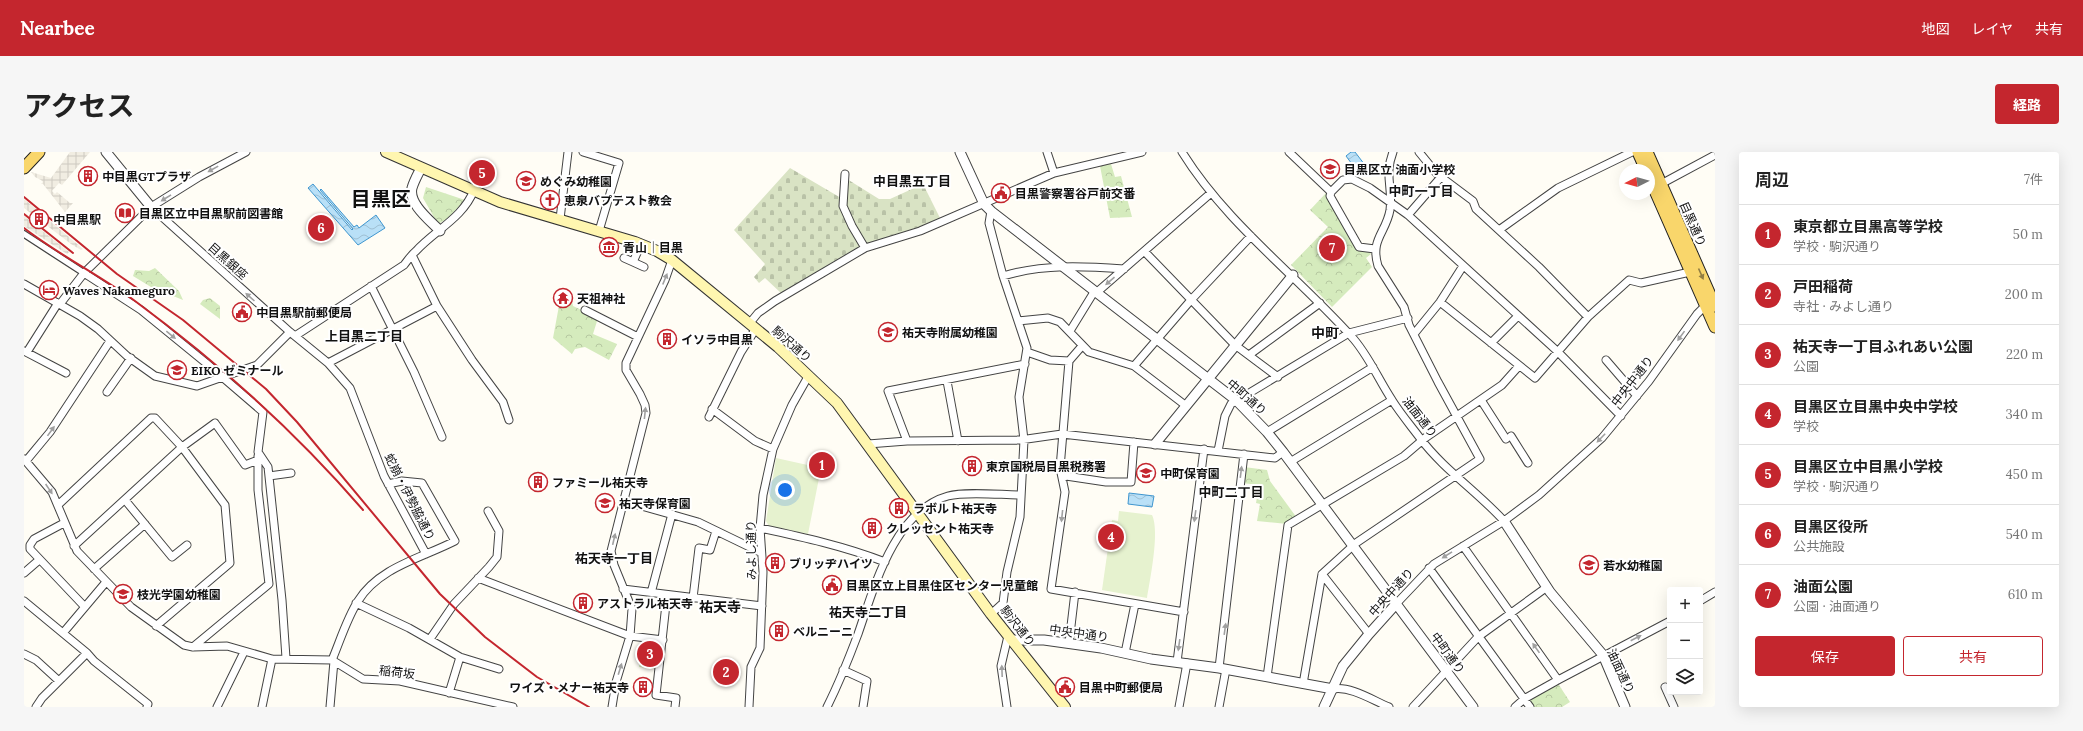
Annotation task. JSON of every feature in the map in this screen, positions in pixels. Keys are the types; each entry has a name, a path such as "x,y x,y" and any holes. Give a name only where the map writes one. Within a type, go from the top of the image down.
{"main road":[{"path":"24,160 30,152"},
{"path":"24,168 38,152"},
{"name":"駒沢通り","path":"386,152 513,206 641,244 672,260 778,347 838,403 991,614 1065,707"},
{"path":"1638,152 1643,164"},
{"name":"目黒通り","path":"1647,152 1712,301 1715,327"},
{"name":"目黒通り","path":"1655,191 1690,272 1712,301"}],"street":[{"path":"106,152 152,207"},
{"path":"66,373 26,352 59,304 84,273 152,207 199,177 246,152"},
{"path":"560,219 568,152"},
{"path":"583,152 619,163 599,231"},
{"name":"中町通り","path":"960,152 984,204 991,211 1156,340 1237,401 1267,432 1473,707"},
{"path":"1047,152 1054,173"},
{"path":"709,417 741,352 758,313 775,301 865,248 920,231 1054,173 1142,152"},
{"name":"油面通り","path":"1182,152 1199,179 1211,193 1251,236 1293,275 1349,333 1373,367 1392,400 1422,440 1455,476 1504,521 1547,587 1603,656 1625,707"},
{"path":"1289,152 1331,192"},
{"path":"1303,684 1322,574 1353,546 1480,459 1414,334 1404,307 1378,266 1375,249 1390,211 1388,169 1393,152"},
{"path":"1419,152 1441,177 1473,201 1476,209 1588,317"},
{"path":"1499,230 1558,188 1632,152"},
{"path":"1661,184 1715,155"},
{"path":"421,168 412,188 412,198 420,210 440,231"},
{"path":"845,174 843,206 852,226 865,248"},
{"path":"1408,215 1441,177"},
{"path":"1375,249 1359,247 1341,218 1330,196 1331,192 1343,180 1352,179 1370,188 1408,215 1558,351 1621,416"},
{"path":"25,287 59,304 98,329 110,341 155,376 198,386 257,365 295,336 404,265 412,255 464,208 474,190"},
{"path":"1070,331 1095,292 1145,252 1211,193"},
{"name":"目黒銀座","path":"152,207 295,336"},
{"path":"991,211 989,223 1003,276 1027,352 1019,397 1024,440 1018,531 1007,572 1003,603 991,614"},
{"path":"24,234 141,310 263,412 258,452 258,478 269,584 193,647"},
{"path":"1134,366 1191,300 1251,236"},
{"path":"633,262 641,244"},
{"path":"1145,252 1235,345 1278,377"},
{"path":"412,255 437,306 472,360 503,402 509,420"},
{"path":"624,258 644,267"},
{"path":"612,707 616,682 630,636 632,609 623,590 611,552 646,413 645,404 626,370 626,364 657,297 672,260"},
{"path":"1003,276 1022,270 1061,266 1124,269"},
{"path":"1414,334 1440,302 1463,266"},
{"path":"1440,302 1535,378 1588,317 1629,280 1641,284 1690,272"},
{"path":"1154,444 1293,275"},
{"path":"371,286 393,329 442,437"},
{"name":"中央中通り","path":"1010,638 1069,643 1177,662 1223,668 1332,689 1343,666 1369,634 1429,568 1504,521 1539,495 1602,438 1638,396 1697,314 1712,301"},
{"path":"1249,355 1320,303"},
{"path":"328,363 437,306"},
{"path":"584,310 638,337"},
{"path":"1491,343 1518,316"},
{"path":"1218,451 1225,416 1231,404 1349,333 1408,318"},
{"path":"1018,321 1053,319 1060,322 1070,331 1082,346 1097,356 1134,366 1185,405"},
{"name":"蛇崩・伊勢脇通り","path":"295,336 328,363 350,388 356,399 375,456 388,484 426,554 391,570 362,594 356,603 333,661 330,707"},
{"path":"110,341 50,432 25,460 45,482 58,505 74,546 131,607 179,642 193,647 222,645 272,659 286,658 333,661"},
{"path":"1082,346 1069,361 1060,468 1065,492 1051,589 1184,612"},
{"path":"1027,352 1050,360 1069,361"},
{"path":"108,392 131,358"},
{"path":"1606,360 1638,396"},
{"path":"907,441 888,391 946,381 1025,364"},
{"path":"1268,677 1288,525 1404,456 1422,440 1502,385 1519,366"},
{"path":"1267,432 1373,367"},
{"name":"みよし通り","path":"749,707 751,667 760,648 763,572 760,552 760,528 763,495 773,449 792,405 809,376"},
{"path":"946,381 958,441"},
{"path":"1290,462 1392,400"},
{"path":"1481,400 1528,462"},
{"path":"712,409 755,441 773,449"},
{"path":"58,505 151,418 155,418 182,448 225,505 230,563 156,626"},
{"path":"74,546 182,448 215,423 245,464 258,460"},
{"path":"868,444 907,441 1024,440 1064,434 1275,458 1283,452"},
{"path":"1063,478 1066,476 1106,482 1131,482 1134,442"},
{"path":"1177,662 1204,449"},
{"path":"258,452 268,467 282,600 286,658"},
{"path":"1219,707 1244,454"},
{"path":"269,476 291,473"},
{"path":"388,484 402,481 422,483 455,541 426,554"},
{"path":"827,707 843,670 872,590 904,527 931,504 949,496 1021,495"},
{"path":"125,500 172,557 187,546"},
{"path":"624,502 698,522 760,552"},
{"path":"430,639 448,611 497,557 499,531 488,511"},
{"path":"651,593 672,514"},
{"path":"64,523 31,542 30,550 84,606"},
{"path":"94,569 145,524"},
{"path":"760,528 811,538 822,543 857,551 885,562"},
{"path":"693,598 699,548 710,550 716,531"},
{"path":"1463,546 1558,680"},
{"path":"24,573 39,560"},
{"path":"1429,568 1530,707"},
{"path":"1322,574 1369,634"},
{"path":"478,578 630,636 663,640"},
{"path":"63,633 84,606 106,582"},
{"path":"1413,707 1478,637 1547,587"},
{"path":"623,590 762,606"},
{"path":"1069,643 1075,592"},
{"path":"1703,599 1715,592"},
{"path":"667,595 656,695 676,698 675,707"},
{"path":"24,602 148,704 147,707"},
{"path":"356,603 430,639 460,657 499,669"},
{"path":"1125,653 1135,604"},
{"path":"1515,707 1524,699 1558,680 1667,623"},
{"path":"1006,707 1002,666 1010,638"},
{"path":"217,707 244,652"},
{"path":"36,707 42,698 87,653"},
{"path":"24,654 36,660 59,681"},
{"path":"449,693 460,657"},
{"path":"262,707 272,659"},
{"name":"稲荷坂","path":"333,661 356,676 400,681 510,707"},
{"path":"1178,707 1187,663"},
{"path":"843,670 867,681 863,707"},
{"path":"1665,687 1674,707"},
{"path":"1324,707 1332,689 1342,688 1373,704 1389,707"}],"green space":[{"path":"1111,164 1115,177 1121,176 1132,217 1110,218 1100,166"},
{"path":"790,168 841,198 861,245 860,248 782,294 765,278 759,283 754,277 765,264 734,230"},
{"path":"847,179 879,199 890,199 923,184 941,220 914,231 868,244 865,243 854,225 845,205"},
{"path":"426,187 465,200 447,219 438,224 423,198"},
{"path":"1326,193 1354,246 1358,250 1369,251 1371,254 1366,258 1372,267 1332,307 1291,265 1328,227 1310,210"},
{"path":"155,268 179,291 183,300 151,287 133,276 135,270 149,271"},
{"path":"566,292 570,293 573,306 598,318 593,334 617,344 609,360 585,347 575,349 572,354 553,338 561,295 564,296"},
{"path":"210,298 220,306 220,319 200,304 203,300"},
{"path":"776,458 821,468 808,534 769,526 766,521"},
{"path":"1244,467 1267,470 1270,481 1297,518 1288,524 1257,521 1260,504 1256,503 1259,485 1242,483"},
{"path":"1119,511 1152,515 1154,522 1155,543 1147,598 1102,590 1112,520 1118,521"},
{"path":"645,640 660,642 656,669 639,667"},
{"path":"1555,684 1559,685 1570,702 1562,707 1533,707 1529,702 1530,699"}],"shaded area":[{"path":"70,152 90,152 62,185 59,183 52,191 55,194 57,192 70,203 73,203 65,212 43,184 41,184 43,182 35,177 31,172 51,178"},
{"path":"24,199 83,249 81,250 71,244 24,208"},
{"path":"24,216 69,252 67,254 24,226"}],"water":[{"path":"1351,152 1355,152 1368,169 1360,175 1346,156"},
{"path":"313,184 352,230 353,229 320,190 321,189 354,227 357,225 359,228 376,215 385,228 358,245 308,188"},
{"path":"1129,493 1154,496 1152,507 1128,504"}],"railway":[{"path":"24,197 117,274 183,320 266,389 297,422 440,594 485,637 537,677 589,707"},
{"path":"24,214 73,253"},
{"path":"24,228 37,238 135,301 196,349 255,399 310,453 363,510"}],"place":[{"name":"目黒区立 油面小学校","path":"1330,169"},
{"name":"目黒区立中目黒小学校","path":"482,173"},
{"name":"中目黒GTプラザ","path":"88,176"},
{"name":"めぐみ幼稚園","path":"526,181"},
{"name":"目黒警察署谷戸前交番","path":"1001,193"},
{"name":"恵泉バプテスト教会","path":"550,200"},
{"name":"目黒区立中目黒駅前図書館","path":"125,213"},
{"name":"中目黒駅","path":"39,219"},
{"name":"目黒区役所","path":"321,228"},
{"name":"青山｜目黒","path":"609,247"},
{"name":"油面公園","path":"1332,248"},
{"name":"Waves Nakameguro","path":"49,290"},
{"name":"天祖神社","path":"563,298"},
{"name":"中目黒駅前郵便局","path":"242,312"},
{"name":"祐天寺附属幼稚園","path":"888,332"},
{"name":"イソラ中目黒","path":"667,339"},
{"name":"EIKO ゼミナール","path":"177,370"},
{"name":"東京都立目黒高等学校","path":"822,465"},
{"name":"東京国税局目黒税務署","path":"972,466"},
{"name":"中町保育園","path":"1146,473"},
{"name":"ファミール祐天寺","path":"538,482"},
{"name":"祐天寺保育園","path":"605,503"},
{"name":"ラボルト祐天寺","path":"899,508"},
{"name":"クレッセント祐天寺","path":"872,528"},
{"name":"目黒区立目黒中央中学校","path":"1111,537"},
{"name":"ブリッヂハイツ","path":"775,563"},
{"name":"若水幼稚園","path":"1589,565"},
{"name":"目黒区立上目黒住区センター児童館","path":"832,585"},
{"name":"枝光学園幼稚園","path":"123,594"},
{"name":"アストラル祐天寺","path":"583,603"},
{"name":"ベルニーニ","path":"779,631"},
{"name":"祐天寺一丁目ふれあい公園","path":"650,654"},
{"name":"戸田稲荷","path":"726,672"},
{"name":"ワイズ・メナー祐天寺","path":"643,687"},
{"name":"目黒中町郵便局","path":"1065,687"}],"district":[{"name":"中目黒五丁目","path":"912,181"},
{"name":"中町一丁目","path":"1421,191"},
{"name":"目黒区","path":"381,198"},
{"name":"中町","path":"1325,333"},
{"name":"上目黒二丁目","path":"364,336"},
{"name":"中町二丁目","path":"1231,492"},
{"name":"祐天寺一丁目","path":"614,558"},
{"name":"祐天寺","path":"720,607"},
{"name":"祐天寺二丁目","path":"868,612"}]}
